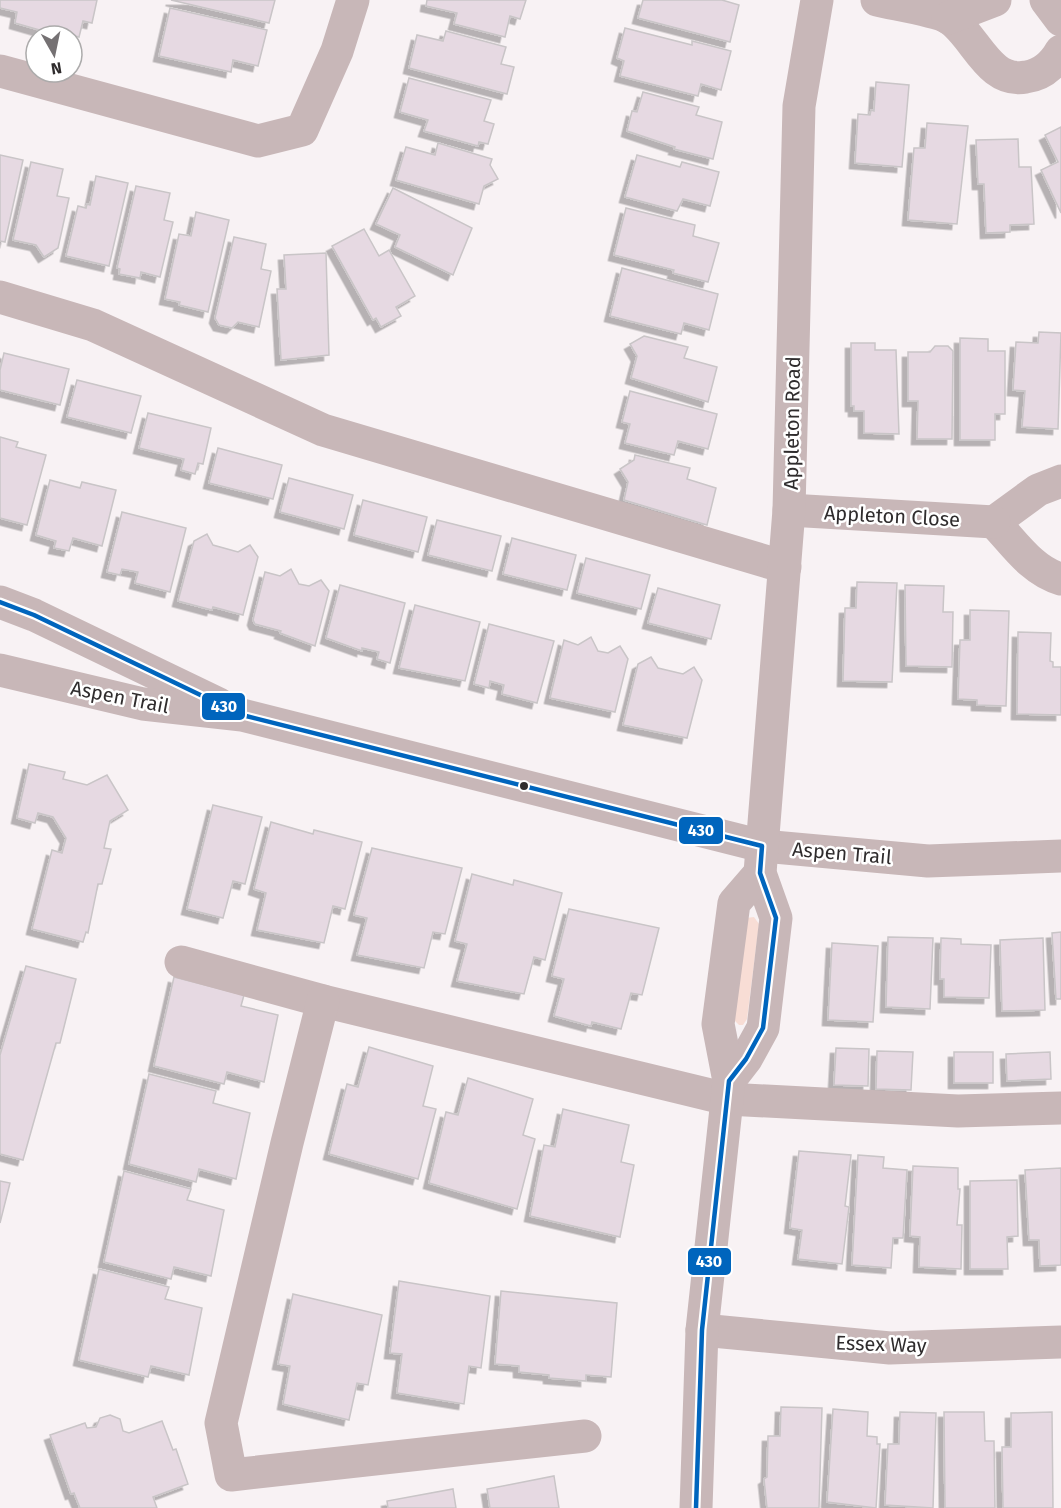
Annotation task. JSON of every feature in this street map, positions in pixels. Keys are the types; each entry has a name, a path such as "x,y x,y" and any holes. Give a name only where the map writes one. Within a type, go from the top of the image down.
{"street":[{"path":"0,71 258,141 302,130 337,51 352,0"},
{"name":"Appleton Road","path":"761,859 789,510 799,106 817,0"},
{"path":"877,0 948,18 996,70 1009,77 1035,76 1053,64 1061,51"},
{"path":"948,18 995,0"},
{"path":"1046,0 1061,20"},
{"path":"0,297 93,325 323,430 784,567"},
{"path":"1061,481 1038,490 994,522 1033,565 1047,575 1061,579"},
{"name":"Appleton Close","path":"789,510 994,522"},
{"name":"Aspen Trail","path":"0,602 34,615 242,715"},
{"name":"Aspen Trail","path":"0,670 143,705 242,715 761,859 928,861 1061,856"},
{"path":"696,1508 702,1330 728,1090 718,1024 734,903 761,859"},
{"path":"728,1090 763,1028 776,918 761,859"},
{"path":"181,962 323,1001 728,1090 958,1111 1061,1108"},
{"path":"323,1001 286,1143 221,1423 231,1475 585,1436"},
{"name":"Essex Way","path":"702,1330 890,1348 1061,1342"}],"shaded area":[{"path":"754,917 759,924 747,1019 743,1025 739,1025 733,1019 746,918"}],"building":[{"path":"0,0 97,0 92,23 83,21 82,24 24,26 15,23 17,12 0,8"},
{"path":"171,0 275,0 269,23"},
{"path":"427,0 526,0 520,19 510,16 505,37 454,24 457,13 426,6"},
{"path":"643,0 722,0 739,5 730,42 638,18"},
{"path":"170,8 267,30 258,66 233,60 231,72 159,56"},
{"path":"625,28 692,45 692,41 731,51 721,90 701,84 698,96 620,76 624,61 617,58"},
{"path":"446,31 506,47 501,64 514,67 507,94 409,68 417,35 443,41"},
{"path":"409,78 491,100 484,121 494,124 488,144 479,142 478,146 424,131 428,120 400,112"},
{"path":"876,82 909,85 902,167 855,163 858,114 870,115 871,110 874,111"},
{"path":"643,92 699,107 696,115 722,122 713,159 674,149 675,147 627,131 632,111 637,112"},
{"path":"927,123 968,126 957,224 908,220 914,148 925,148"},
{"path":"1061,127 1061,213 1041,170 1058,162 1045,135"},
{"path":"1018,139 1019,167 1031,167 1034,224 1010,225 1010,232 986,233 984,184 978,184 976,140"},
{"path":"438,143 492,159 490,165 498,179 484,186 479,204 396,180 406,147 435,155"},
{"path":"0,155 23,160 5,242 0,241"},
{"path":"637,155 680,167 682,162 719,172 710,206 683,199 677,211 625,197"},
{"path":"31,162 63,169 57,196 69,198 58,248 44,257 36,245 13,240"},
{"path":"96,176 128,183 109,266 66,256 78,206 86,208 87,204 90,205"},
{"path":"136,186 170,193 164,220 173,222 160,277 141,272 140,278 119,274 120,269 117,268"},
{"path":"393,188 472,228 453,275 395,247 400,235 376,224"},
{"path":"626,208 695,225 693,236 719,243 708,282 673,273 674,270 614,255"},
{"path":"196,212 229,220 208,312 165,299 179,234 191,236"},
{"path":"364,229 379,256 389,250 415,296 396,307 401,316 381,327 376,318 373,320 332,246"},
{"path":"234,237 266,244 261,269 271,271 259,327 238,322 232,328 219,325 215,318"},
{"path":"326,253 329,355 281,360 277,289 286,289 284,255"},
{"path":"622,268 718,294 709,330 684,323 681,334 610,316"},
{"path":"1039,332 1061,333 1058,429 1022,427 1025,391 1013,390 1016,342 1038,343"},
{"path":"644,336 688,347 684,358 717,367 708,402 631,378 637,356 630,344"},
{"path":"960,338 988,339 988,351 1005,351 1005,414 995,414 995,440 960,440"},
{"path":"851,343 875,343 875,350 896,350 899,434 864,433 864,411 854,411 854,406 851,406"},
{"path":"935,346 948,346 953,351 952,439 917,439 918,401 908,401 908,352 930,352"},
{"path":"4,353 69,369 60,405 0,390 0,370"},
{"path":"77,380 141,396 131,433 67,417"},
{"path":"630,391 717,414 708,449 678,441 674,455 625,443 630,424 622,422"},
{"path":"148,413 211,428 203,464 198,463 195,474 181,470 184,459 139,448"},
{"path":"0,437 18,442 16,447 46,455 27,525 0,518"},
{"path":"218,448 282,465 273,499 209,483"},
{"path":"635,455 690,468 687,479 716,488 707,525 624,500 628,482 620,469 634,460"},
{"path":"289,478 353,495 344,529 280,512"},
{"path":"50,480 80,488 82,482 116,490 102,546 73,538 69,551 54,548 56,541 36,535"},
{"path":"363,500 427,517 418,552 354,535"},
{"path":"122,512 186,528 170,592 135,583 138,572 122,569 120,575 107,572"},
{"path":"437,520 501,536 492,571 428,555"},
{"path":"207,534 213,545 238,552 250,545 258,557 243,615 178,601 194,541"},
{"path":"512,538 576,555 567,590 503,574"},
{"path":"586,558 650,575 641,609 577,593"},
{"path":"291,569 299,584 309,586 321,580 329,591 315,646 280,633 281,631 255,624 253,620 265,572 280,576"},
{"path":"857,582 897,583 892,682 843,681 845,608 856,608"},
{"path":"340,585 405,603 390,663 377,659 379,652 362,648 362,651 326,638"},
{"path":"905,585 944,586 943,612 953,612 952,667 906,666"},
{"path":"658,588 720,605 711,639 648,623"},
{"path":"415,605 480,622 465,681 399,668"},
{"path":"970,610 1009,611 1006,706 977,705 977,700 958,699 960,640 970,640"},
{"path":"489,624 554,641 537,703 502,694 504,685 490,681 489,688 474,684"},
{"path":"1018,632 1051,633 1050,661 1053,662 1053,667 1061,667 1061,715 1017,714"},
{"path":"591,637 598,651 608,653 620,646 628,659 615,712 550,698 564,640 578,645"},
{"path":"651,657 658,668 683,674 694,667 702,680 687,738 623,725 638,664"},
{"path":"29,764 65,772 63,779 87,785 107,775 128,810 110,821 104,848 111,849 102,884 98,884 88,933 86,932 83,942 32,929 52,850 62,853 66,838 53,817 38,813 35,823 17,818"},
{"path":"213,805 262,817 245,884 233,881 223,918 187,909"},
{"path":"271,822 313,834 314,830 362,842 345,909 333,906 324,943 257,930 266,893 254,889"},
{"path":"372,848 462,868 445,934 433,932 424,968 357,955 367,918 354,915"},
{"path":"472,874 513,885 514,880 562,893 545,960 534,957 524,994 457,981 467,944 455,941"},
{"path":"569,909 659,928 642,995 631,993 621,1029 592,1022 591,1026 554,1016 564,979 552,976"},
{"path":"1061,932 1061,999 1056,999 1052,933"},
{"path":"888,937 933,938 930,1009 886,1007"},
{"path":"941,938 961,939 961,944 991,945 989,998 944,997 944,979 940,979"},
{"path":"1043,938 1045,1010 1002,1011 1000,940"},
{"path":"832,943 878,946 873,1022 828,1020"},
{"path":"26,966 76,979 60,1043 56,1043 23,1160 0,1154 0,1055"},
{"path":"174,977 244,995 241,1006 278,1015 264,1082 227,1072 224,1084 154,1066"},
{"path":"369,1047 433,1066 423,1106 436,1109 418,1179 329,1154 347,1084 358,1087"},
{"path":"836,1048 869,1049 868,1086 834,1085"},
{"path":"877,1051 913,1052 911,1090 876,1089"},
{"path":"954,1052 993,1052 993,1083 954,1083"},
{"path":"1050,1052 1051,1079 1007,1081 1006,1054"},
{"path":"149,1074 216,1091 213,1103 250,1113 236,1179 199,1169 196,1182 129,1164"},
{"path":"468,1078 533,1099 523,1135 535,1139 517,1209 429,1183 446,1112 458,1115"},
{"path":"563,1109 629,1125 621,1162 634,1165 620,1237 530,1216 544,1145 555,1147"},
{"path":"799,1151 851,1155 845,1206 849,1207 842,1264 798,1259 802,1230 790,1228"},
{"path":"858,1155 884,1157 883,1168 907,1170 903,1238 893,1238 891,1268 852,1265"},
{"path":"913,1166 958,1168 958,1189 960,1189 957,1225 962,1225 961,1269 919,1267 920,1237 910,1236"},
{"path":"1061,1168 1061,1265 1040,1266 1039,1240 1029,1240 1025,1170"},
{"path":"124,1171 191,1189 187,1200 224,1210 211,1276 174,1267 171,1279 104,1262"},
{"path":"1017,1180 1018,1236 1007,1237 1008,1269 970,1269 970,1181"},
{"path":"0,1181 10,1183 0,1223"},
{"path":"99,1269 169,1287 165,1299 202,1308 189,1375 151,1366 148,1377 79,1360"},
{"path":"399,1281 490,1296 481,1368 469,1366 464,1404 397,1393 402,1354 390,1353"},
{"path":"501,1291 617,1303 611,1377 586,1375 586,1381 549,1378 549,1375 519,1372 519,1366 495,1364"},
{"path":"293,1294 382,1315 368,1385 357,1383 349,1420 283,1404 290,1366 278,1364"},
{"path":"781,1407 822,1408 819,1508 767,1508 764,1479 767,1477 768,1436 780,1436"},
{"path":"833,1409 868,1412 867,1436 877,1437 877,1444 880,1444 876,1508 827,1502"},
{"path":"900,1412 936,1413 933,1508 885,1505 888,1444 899,1444"},
{"path":"944,1412 984,1412 985,1441 994,1441 995,1508 945,1508"},
{"path":"1052,1412 1053,1508 1003,1508 1002,1447 1011,1447 1011,1413"},
{"path":"110,1415 120,1419 123,1431 129,1433 162,1421 173,1450 176,1449 188,1484 153,1497 157,1508 80,1508 74,1493 71,1494 50,1435 85,1423 87,1428 96,1427 100,1418"},
{"path":"554,1476 559,1508 490,1508 487,1489"},
{"path":"453,1489 456,1508 388,1508 387,1501"}],"transit line":[{"name":"430","path":"0,602 34,615 242,715 762,846 760,873 776,918 763,1028 746,1059 729,1081 702,1330 696,1508"}]}
